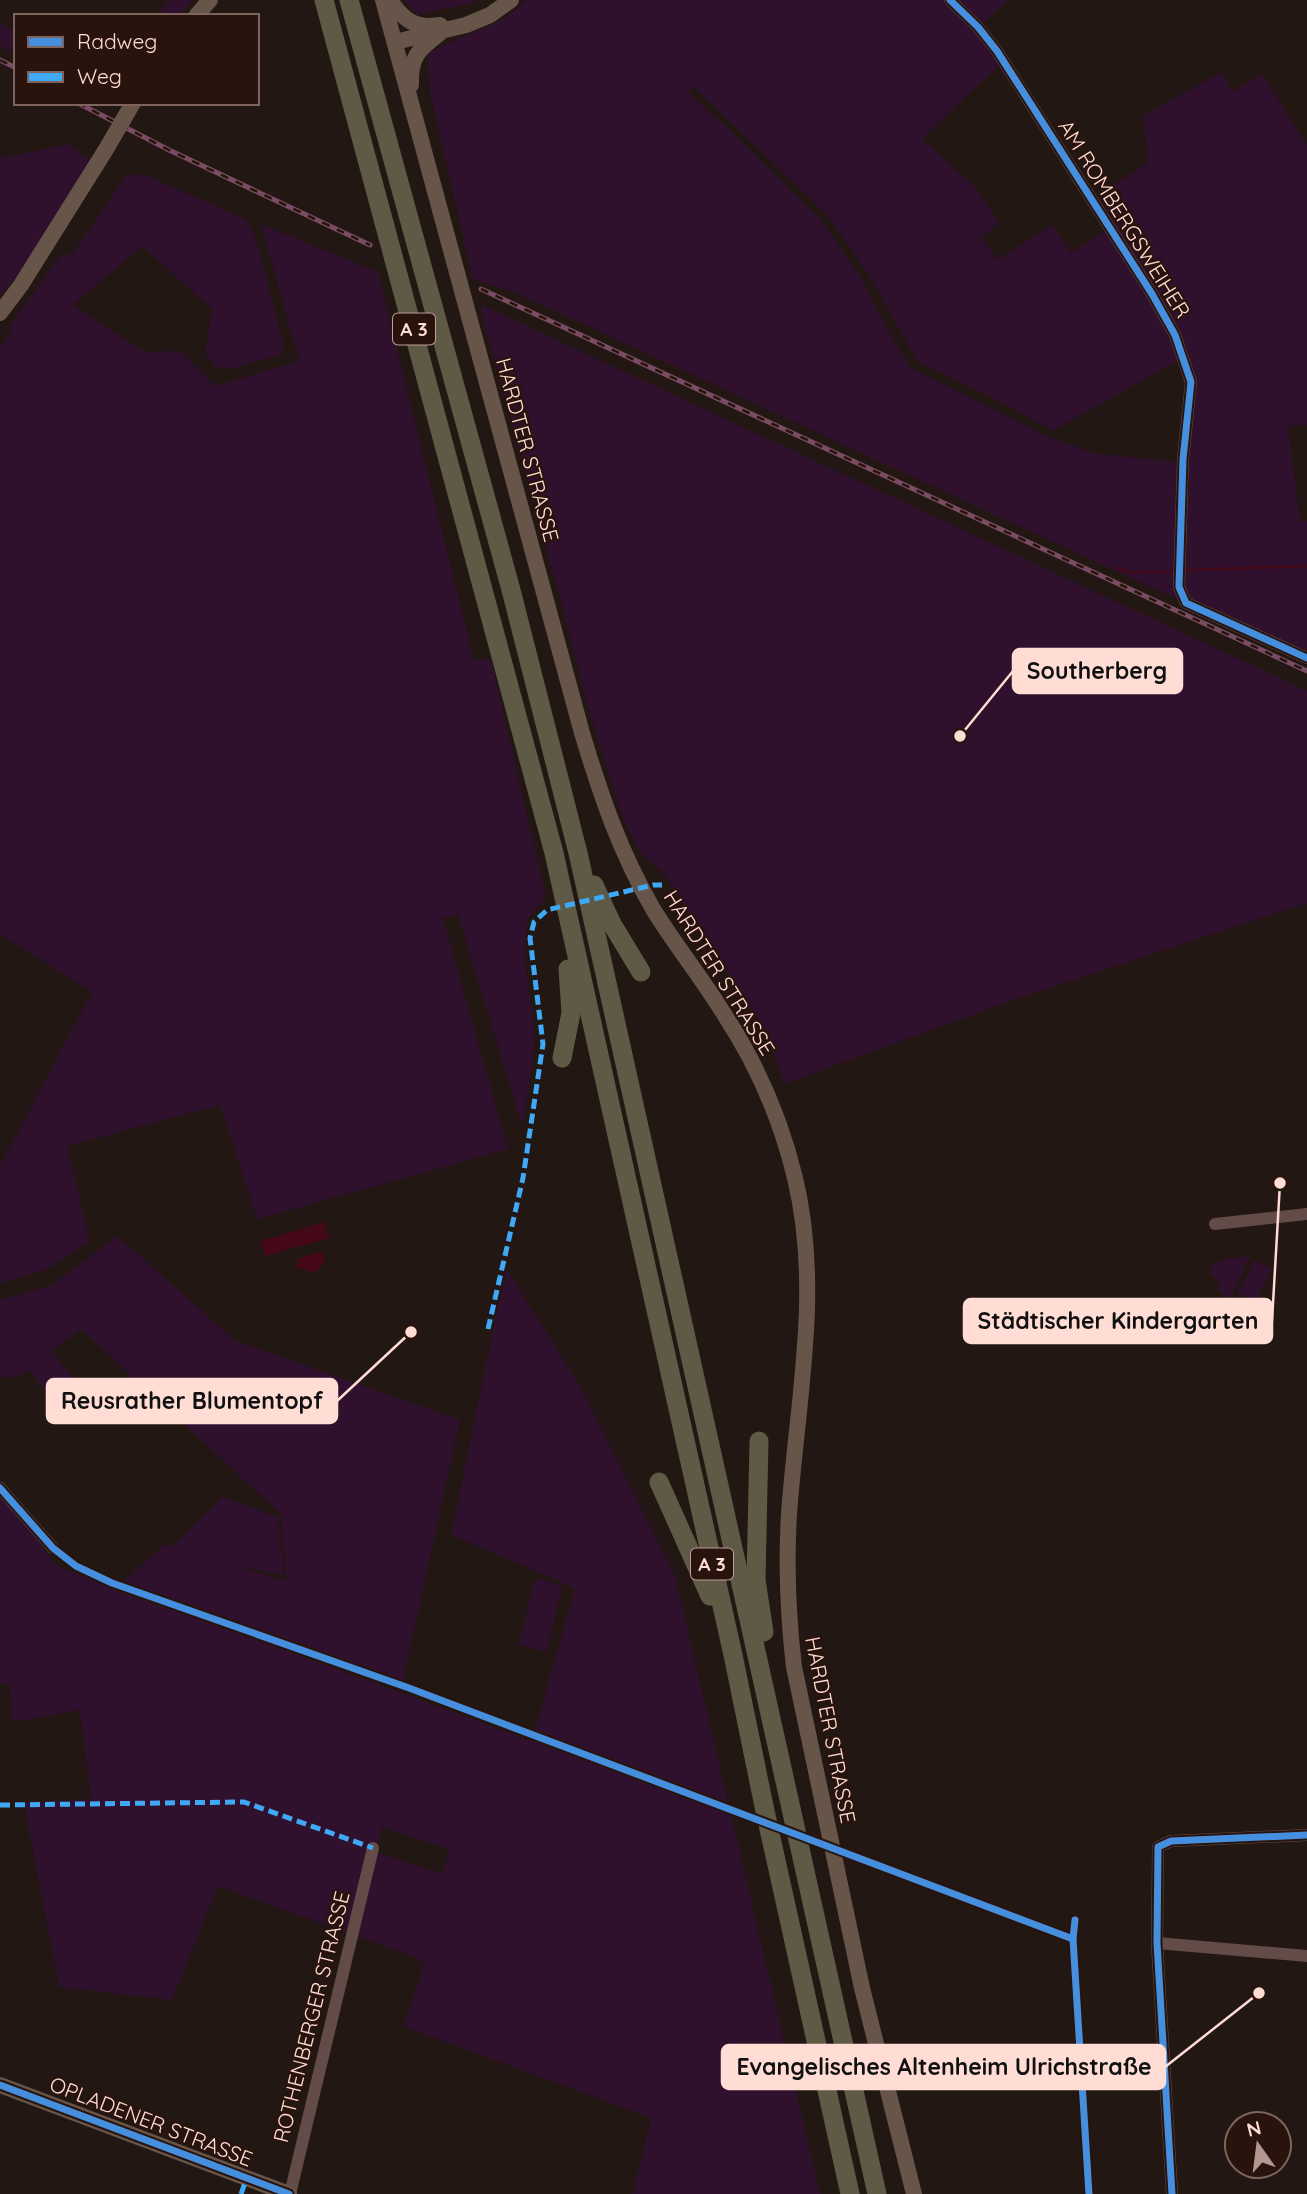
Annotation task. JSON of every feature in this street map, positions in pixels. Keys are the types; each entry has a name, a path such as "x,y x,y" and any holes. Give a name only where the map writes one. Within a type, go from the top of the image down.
{"highway":[{"name":"A 3","path":"324,0 554,853 850,2194"},
{"name":"A 3","path":"349,0 511,590 578,852 877,2194"},
{"path":"578,852 612,924 641,972"},
{"path":"562,1058 571,1013 571,983 566,957 571,934"},
{"path":"759,1441 756,1580 769,1657 763,1684"},
{"path":"659,1482 699,1569 733,1656"}],"main road":[{"path":"198,14 210,0"},
{"name":"HARDTER STRASSE","path":"383,0 604,805 619,845 654,910 746,1050 767,1092 796,1180 806,1243 808,1292 806,1344 789,1515 788,1600 794,1667 862,1988 914,2194"},
{"path":"390,0 409,22 432,26 490,15"},
{"path":"395,42 441,32 490,15 511,0"},
{"path":"412,106 411,77 415,56 441,32"},
{"path":"0,313 21,285 132,105"},
{"name":"OPLADENER STRASSE","path":"0,2085 289,2194"}],"street":[{"name":"AM ROMBERGSWEIHER","path":"950,0 978,27 1003,60 1111,227 1175,335 1191,382 1183,459 1179,587 1185,603 1307,658"},
{"path":"1215,1224 1307,1214"},
{"path":"0,1488 53,1548"},
{"path":"1172,2194 1157,1943 1158,1847 1171,1841 1307,1835"},
{"name":"ROTHENBERGER STRASSE","path":"289,2194 373,1849"},
{"path":"1157,1943 1307,1956"}],"shaded area":[{"path":"169,0 193,0 181,14 159,14"},
{"path":"404,0 479,0 417,14"},
{"path":"526,0 944,0 974,29 999,65 922,139 977,189 1000,223 981,237 997,260 1052,225 1071,253 1108,229 1171,336 1180,359 1053,431 986,394 918,362 868,273 826,214 694,87 688,92 821,220 861,278 910,367 1046,436 1093,453 1174,462 1178,472 1186,558 1190,448 1196,380 1178,330 1097,195 1148,163 1143,116 1221,72 1232,92 1262,74 1307,145 1307,425 1288,426 1300,521 1307,521 1307,650 1185,603 512,291 473,279 430,93 428,53 505,17"},
{"path":"957,0 1008,0 983,23"},
{"path":"0,23 14,30 14,53 0,45"},
{"path":"69,144 90,161 19,274 0,296 0,155 4,158"},
{"path":"126,175 145,175 245,219 255,236 284,345 280,355 230,369 217,368 205,353 212,309 142,246 73,305 145,352 181,351 215,386 299,361 261,224 378,272 474,660 491,660 546,897 527,920 525,960 535,1038 523,1129 458,915 443,918 508,1149 257,1219 220,1105 67,1146 90,1241 46,1270 0,1283 0,1166 92,992 0,934 0,346 11,334 8,328 60,256 73,253"},
{"path":"482,305 1307,691 1307,903 1019,998 784,1084 763,1027 664,874 638,850 621,813 588,707 482,316"},
{"path":"324,1222 329,1238 265,1256 261,1241"},
{"path":"117,1236 236,1341 460,1420 403,1681 122,1583 165,1544 173,1546 223,1497 278,1517 284,1575 229,1564 286,1581 281,1514 81,1329 52,1351 85,1395 63,1413 28,1369 17,1378 0,1376 0,1300 52,1285"},
{"path":"318,1252 323,1254 325,1262 314,1273 296,1267 298,1259"},
{"path":"1250,1256 1231,1298 1222,1295 1223,1292 1217,1290 1220,1279 1210,1276 1213,1264 1225,1259"},
{"path":"1254,1260 1272,1268 1256,1301 1238,1293"},
{"path":"506,1268 582,1389 675,1576 820,2194 633,2194 651,2118 403,2026 425,1964 414,1957 218,1886 172,2000 59,1987 24,1803 91,1799 80,1710 12,1722 9,1684 0,1684 0,1492 57,1566 532,1741 575,1588 451,1535","holes":["382,1827 449,1849 443,1874 376,1852"]},
{"path":"539,1578 562,1587 547,1652 519,1645 534,1581"}],"waterway":[{"path":"1186,570 1307,566"},
{"path":"1117,568 1131,573 1172,571"}],"railway":[{"path":"0,60 14,67"},
{"path":"82,105 169,150 370,245"},
{"path":"481,289 1307,671"}],"marked path":[{"path":"488,1329 523,1178 543,1044 530,938 534,922 547,910 662,885"},
{"path":"0,1805 244,1802 373,1848"},
{"path":"241,2194 247,2177"}],"cycle path":[{"path":"950,0 978,27 997,51 1152,294 1175,335 1191,382 1183,459 1179,587 1186,603 1307,658"},
{"path":"0,1488 53,1548 76,1566 112,1583 409,1688 1073,1939"},
{"path":"1172,2194 1157,1943 1158,1847 1171,1841 1307,1835"},
{"path":"1075,1920 1073,1939 1089,2194"},
{"path":"0,2085 289,2194"}],"place":[{"name":"Southerberg","path":"960,736"},
{"name":"Städtischer Kindergarten","path":"1280,1183"},
{"name":"Reusrather Blumentopf","path":"411,1332"},
{"name":"Evangelisches Altenheim Ulrichstraße","path":"1259,1993"}]}
